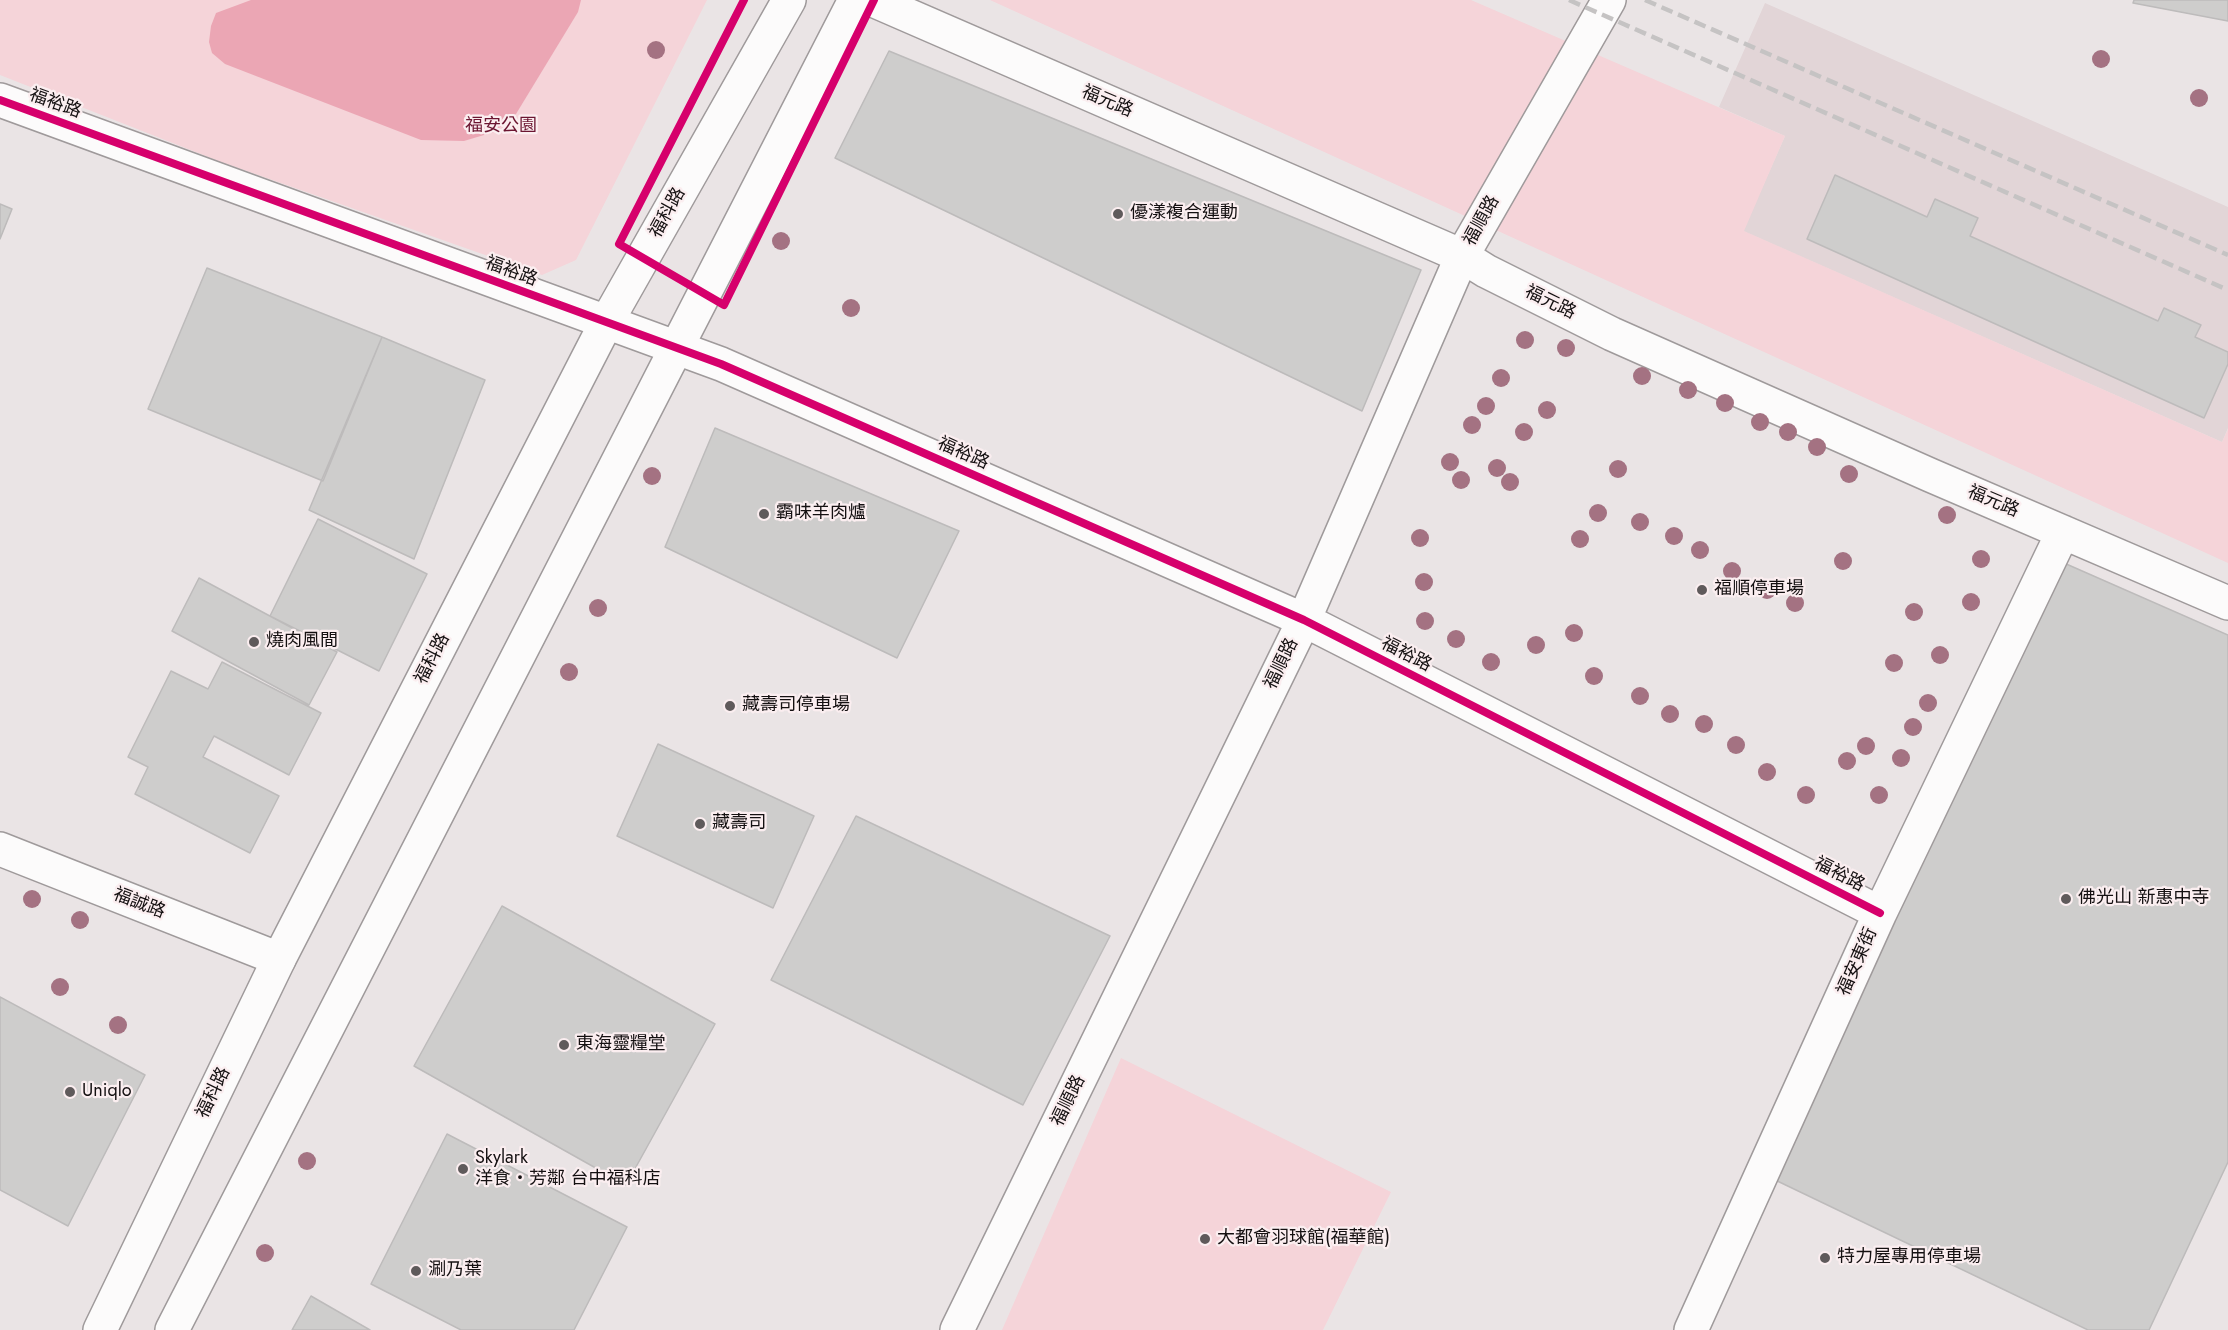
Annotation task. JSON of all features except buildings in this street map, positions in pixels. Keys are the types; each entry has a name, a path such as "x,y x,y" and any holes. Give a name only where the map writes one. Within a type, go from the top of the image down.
{"street":[{"name":"福科路","path":"100,1330 279,958 606,323 789,0"},
{"path":"172,1330 855,0"},
{"name":"福元路","path":"873,0 1462,256 1486,271 1612,334 2228,603"},
{"name":"福順路","path":"957,1330 1304,620 1462,256 1609,0"},
{"name":"福裕路","path":"0,100 721,364 1304,620 1880,913"},
{"name":"福安東街","path":"1691,1330 1880,913 2063,532"},
{"name":"福誠路","path":"0,849 279,958"}],"shaded area":[{"path":"251,0 581,0 578,12 516,114 494,132 464,141 421,140 225,64 212,53 209,42 211,26 216,13"},
{"path":"1765,3 2228,207 2228,428 2222,442 1743,231 1785,136 1719,107"}],"green space":[{"name":"福安公園","path":"0,0 707,0 576,260 542,275 221,162 0,75"},
{"path":"990,0 1471,0 1785,136 1744,231 2222,442 2228,429 2228,563"},
{"name":"大都會羽球館(福華館)","path":"1121,1058 1391,1192 1323,1330 1002,1330"}],"railway":[{"path":"1569,0 2228,290"},
{"path":"1645,0 2228,255"}],"cycle path":[{"path":"744,0 619,244 724,305 874,0"},
{"path":"0,100 721,364 1304,620 1880,913"}],"place":[{"name":"優漾複合運動","path":"1118,214"},
{"name":"霸味羊肉爐","path":"764,514"},
{"name":"福順停車場","path":"1702,590"},
{"name":"燒肉風間","path":"254,642"},
{"name":"藏壽司停車場","path":"730,706"},
{"name":"藏壽司","path":"700,824"},
{"name":"佛光山 新惠中寺","path":"2066,899"},
{"name":"東海靈糧堂","path":"564,1045"},
{"name":"Uniqlo","path":"70,1092"},
{"name":"Skylark 洋食‧芳鄰 台中福科店","path":"463,1169"},
{"name":"大都會羽球館(福華館)","path":"1205,1239"},
{"name":"特力屋專用停車場","path":"1825,1258"},
{"name":"涮乃葉","path":"416,1271"}]}
